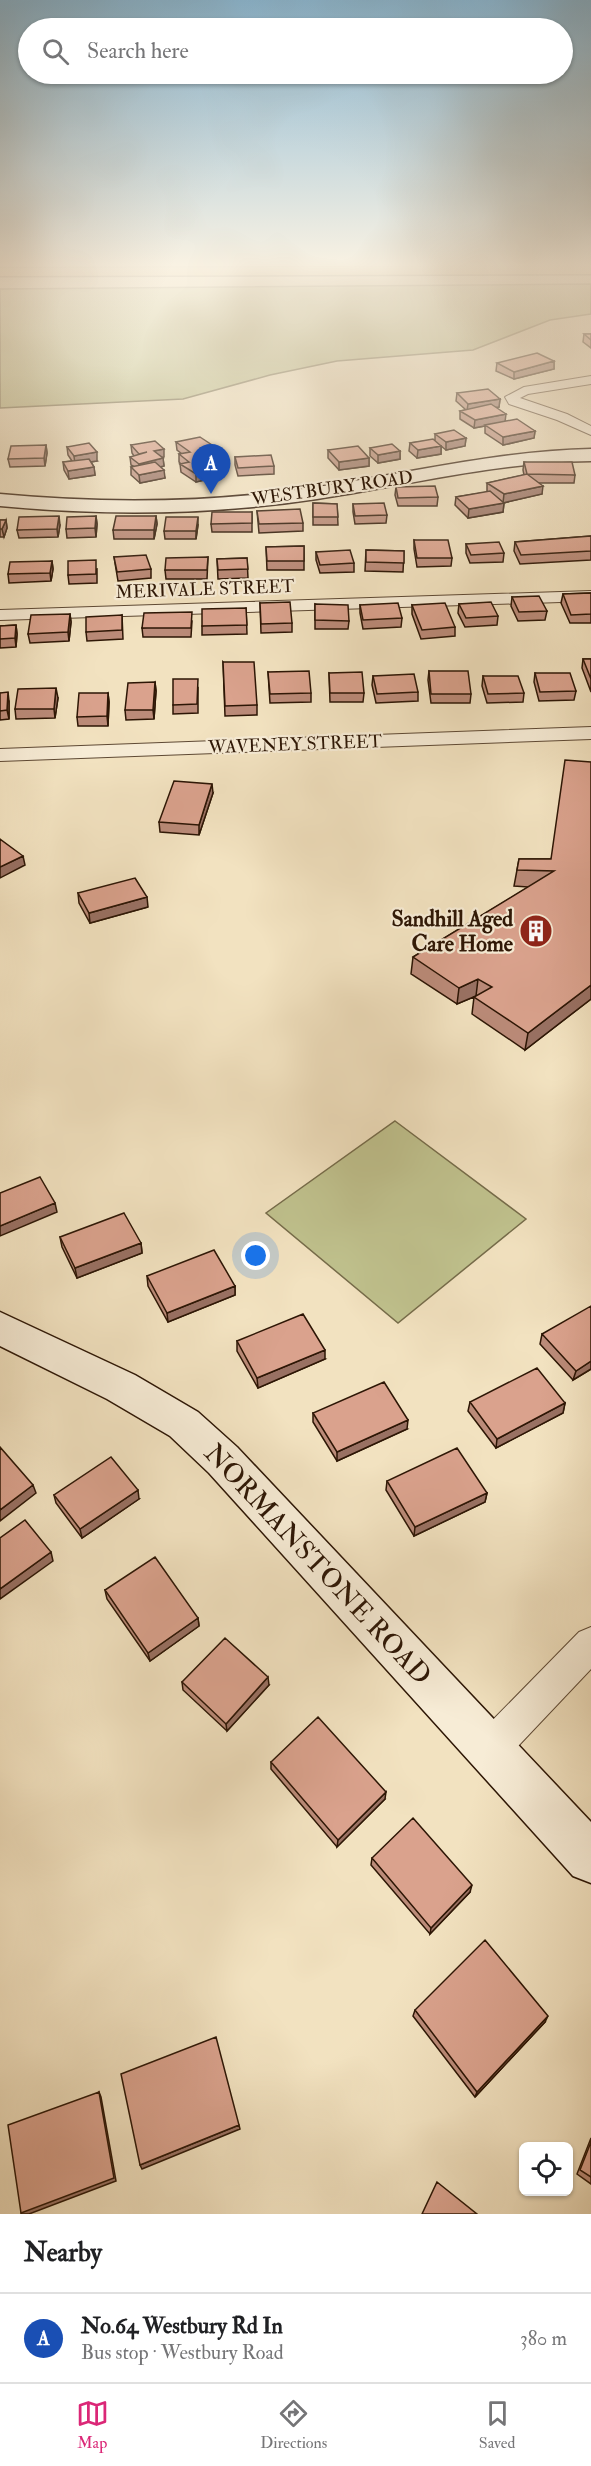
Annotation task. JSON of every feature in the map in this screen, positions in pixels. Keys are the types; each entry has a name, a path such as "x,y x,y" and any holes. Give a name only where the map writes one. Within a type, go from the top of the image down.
{"main road":[{"name":"WESTBURY ROAD","path":"0,500 116,507 234,502 316,493 515,459 591,455"},
{"name":"NORMANSTONE ROAD","path":"0,1328 121,1387 184,1424 223,1460 591,1858"}],"street":[{"path":"591,380 516,393 512,397 514,401 562,417 591,431"},
{"name":"MERIVALE STREET","path":"0,600 591,582"},
{"name":"MERIVALE STREET","path":"0,615 591,596"},
{"name":"WAVENEY STREET","path":"0,755 591,733"},
{"path":"491,1748 591,1644"}],"green space":[{"path":"0,369 297,369 183,399 0,408"},
{"path":"395,1121 526,1219 398,1323 266,1213"}],"building":[{"path":"488,389 500,399 468,404 457,393"},
{"path":"491,404 506,414 475,420 460,411"},
{"path":"517,419 535,431 503,437 485,425"},
{"path":"454,430 466,438 446,442 435,434"},
{"path":"200,437 212,445 201,448 211,455 200,458 216,469 196,474 180,464 189,462 179,454 190,452 176,442"},
{"path":"433,439 441,446 418,450 410,443"},
{"path":"155,441 164,449 154,451 163,458 139,464 130,457 147,452 139,454 131,445"},
{"path":"89,443 97,452 74,456 67,447"},
{"path":"392,444 400,451 378,455 370,448"},
{"path":"46,445 44,458 8,459 11,446"},
{"path":"358,446 369,458 339,462 328,450"},
{"path":"271,455 274,466 238,468 235,457"},
{"path":"89,459 94,467 68,471 63,462"},
{"path":"155,462 164,470 139,475 131,467"},
{"path":"524,462 572,462 575,475 527,474"},
{"path":"527,474 543,486 504,494 487,483"},
{"path":"435,486 438,497 398,498 396,487"},
{"path":"490,491 504,503 469,509 456,497"},
{"path":"313,503 337,504 338,517 313,517"},
{"path":"384,503 387,515 355,516 353,504"},
{"path":"300,509 303,523 259,524 257,511"},
{"path":"212,512 252,512 252,523 211,524"},
{"path":"59,516 57,529 17,530 19,517"},
{"path":"96,516 95,528 66,529 67,517"},
{"path":"116,516 156,516 154,530 113,530"},
{"path":"166,517 198,517 196,531 164,531"},
{"path":"0,520 6,520 2,529 0,529"},
{"path":"591,536 591,551 521,555 515,542"},
{"path":"414,540 448,540 452,558 417,558"},
{"path":"499,542 504,553 471,555 466,544"},
{"path":"304,546 304,561 267,561 266,547"},
{"path":"350,550 354,563 320,565 316,552"},
{"path":"366,550 404,551 404,563 366,562"},
{"path":"146,555 151,569 117,572 114,557"},
{"path":"208,557 207,570 165,570 166,558"},
{"path":"247,558 248,569 218,570 217,559"},
{"path":"96,560 96,574 68,575 68,561"},
{"path":"52,561 50,573 8,574 10,562"},
{"path":"591,593 591,614 571,615 563,594"},
{"path":"539,596 547,611 519,612 512,597"},
{"path":"290,602 292,623 261,624 260,603"},
{"path":"491,602 498,616 466,618 459,604"},
{"path":"398,603 402,618 363,620 360,605"},
{"path":"445,603 455,627 422,630 412,605"},
{"path":"315,604 348,605 349,621 315,620"},
{"path":"246,608 247,625 202,626 202,609"},
{"path":"192,612 191,628 142,628 144,613"},
{"path":"70,614 68,632 28,634 31,615"},
{"path":"122,615 122,630 86,632 86,617"},
{"path":"16,625 15,638 0,639 0,626"},
{"path":"583,659 591,659 591,679"},
{"path":"223,662 254,662 257,705 225,706"},
{"path":"309,671 311,693 270,694 268,672"},
{"path":"429,671 468,671 471,694 431,694"},
{"path":"362,672 364,693 330,693 329,673"},
{"path":"535,673 570,673 576,691 540,692"},
{"path":"414,674 418,692 377,694 373,676"},
{"path":"483,676 518,676 524,693 488,694"},
{"path":"173,679 198,679 197,704 173,705"},
{"path":"155,682 153,710 125,710 128,683"},
{"path":"56,688 54,709 15,709 18,689"},
{"path":"8,692 7,710 0,711 0,693"},
{"path":"79,693 108,693 107,716 77,717"},
{"name":"Sandhill Aged Care Home","path":"565,760 591,762 591,985 528,1033 474,997 492,987 478,979 459,988 413,957 554,871 517,870 519,859 551,859"},
{"path":"174,781 212,784 199,825 159,822"},
{"path":"0,839 23,856 0,867"},
{"path":"135,878 147,897 89,913 78,893"},
{"path":"40,1177 55,1203 0,1226 0,1193"},
{"path":"124,1213 141,1243 75,1268 60,1237"},
{"path":"214,1250 235,1286 167,1313 147,1276"},
{"path":"591,1306 591,1361 576,1371 542,1334"},
{"path":"303,1314 325,1350 257,1378 237,1341"},
{"path":"537,1368 565,1403 497,1439 470,1402"},
{"path":"384,1382 408,1420 337,1452 313,1413"},
{"path":"0,1447 33,1485 0,1510"},
{"path":"457,1448 487,1493 415,1527 387,1481"},
{"path":"111,1457 138,1490 80,1529 54,1495"},
{"path":"25,1520 51,1552 0,1589 0,1538"},
{"path":"155,1557 198,1618 148,1653 105,1590"},
{"path":"225,1638 268,1677 226,1724 182,1682"},
{"path":"318,1717 386,1792 338,1840 271,1762"},
{"path":"413,1818 472,1885 431,1928 372,1858"},
{"path":"485,1940 548,2016 477,2092 415,2010"},
{"path":"216,2037 239,2125 140,2165 121,2074"},
{"path":"99,2092 114,2178 21,2213 8,2125"},
{"path":"591,2142 591,2177 580,2170"},
{"path":"437,2182 477,2214 422,2214"}],"place":[{"name":"No.64 Westbury Rd In","path":"211,494"},
{"name":"Sandhill Aged Care Home","path":"536,931"}]}
